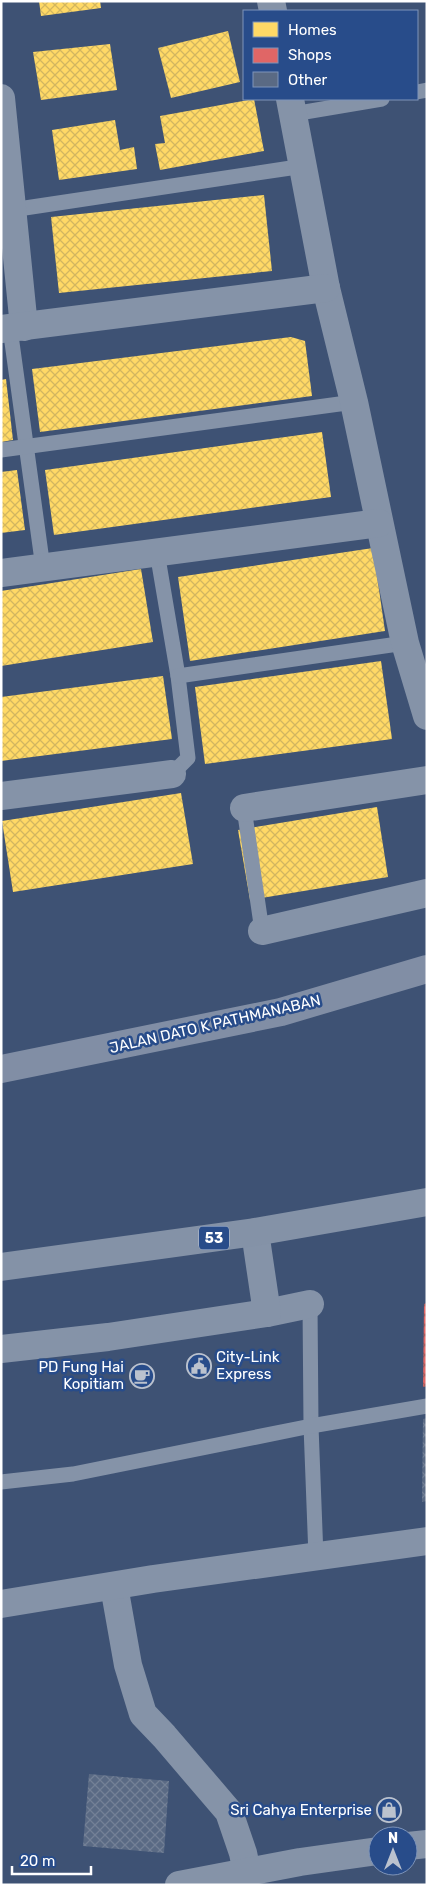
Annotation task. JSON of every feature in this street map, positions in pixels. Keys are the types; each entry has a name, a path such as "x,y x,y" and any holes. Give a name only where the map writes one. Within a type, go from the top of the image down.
{"main road":[{"name":"53","path":"1,1267 255,1232 427,1202"}],"street":[{"path":"1,98 12,328 326,288"},
{"path":"292,106 326,288 354,402 405,643 427,716"},
{"path":"1,573 379,523"},
{"path":"1,796 172,774"},
{"path":"244,808 427,780"},
{"path":"262,931 427,893"},
{"name":"JALAN DATO K PATHMANABAN","path":"1,1069 281,1012 427,969"},
{"path":"255,1232 267,1313"},
{"path":"1,1349 108,1337 267,1313 310,1304"},
{"path":"1,1604 427,1541"},
{"path":"114,1586 128,1665 143,1714 230,1812 247,1872"},
{"path":"178,1885 300,1862 368,1852"}],"lane":[{"path":"292,106 369,100"},
{"path":"7,211 304,166"},
{"path":"12,328 43,568"},
{"path":"1,450 354,402"},
{"path":"157,552 178,676 188,758 172,774"},
{"path":"178,676 405,643"},
{"path":"244,808 262,931"},
{"path":"310,1304 311,1426 316,1557"},
{"path":"1,1482 73,1474 311,1426 427,1406"}],"building: Homes":[{"path":"39,1 100,1 101,8 41,16"},
{"path":"228,31 240,82 171,98 158,48"},
{"path":"110,44 117,90 41,100 33,52"},
{"path":"254,100 264,151 160,170 155,144 165,143 160,116"},
{"path":"115,120 120,150 134,147 137,169 59,180 52,130"},
{"path":"264,195 272,271 59,293 51,217"},
{"path":"291,337 305,341 312,396 40,432 32,369"},
{"path":"6,379 13,440 1,442 1,380"},
{"path":"322,432 331,497 54,535 45,470"},
{"path":"17,470 25,530 1,533 1,472"},
{"path":"373,548 385,631 190,661 178,577"},
{"path":"141,569 153,642 1,666 1,591"},
{"path":"381,661 392,739 205,764 195,687"},
{"path":"163,676 172,739 1,761 1,697"},
{"path":"181,793 193,864 13,892 2,821"},
{"path":"377,807 388,877 250,900 238,830"}],"building: Shops":[{"path":"427,1303 427,1386 423,1387 424,1304"}],"building: Other":[{"path":"427,1418 427,1501 422,1502 423,1419"},
{"path":"89,1774 169,1781 164,1853 83,1846"}],"place":[{"name":"City-Link Express","path":"199,1366"},
{"name":"PD Fung Hai Kopitiam","path":"142,1376"},
{"name":"Sri Cahya Enterprise","path":"389,1810"}]}
